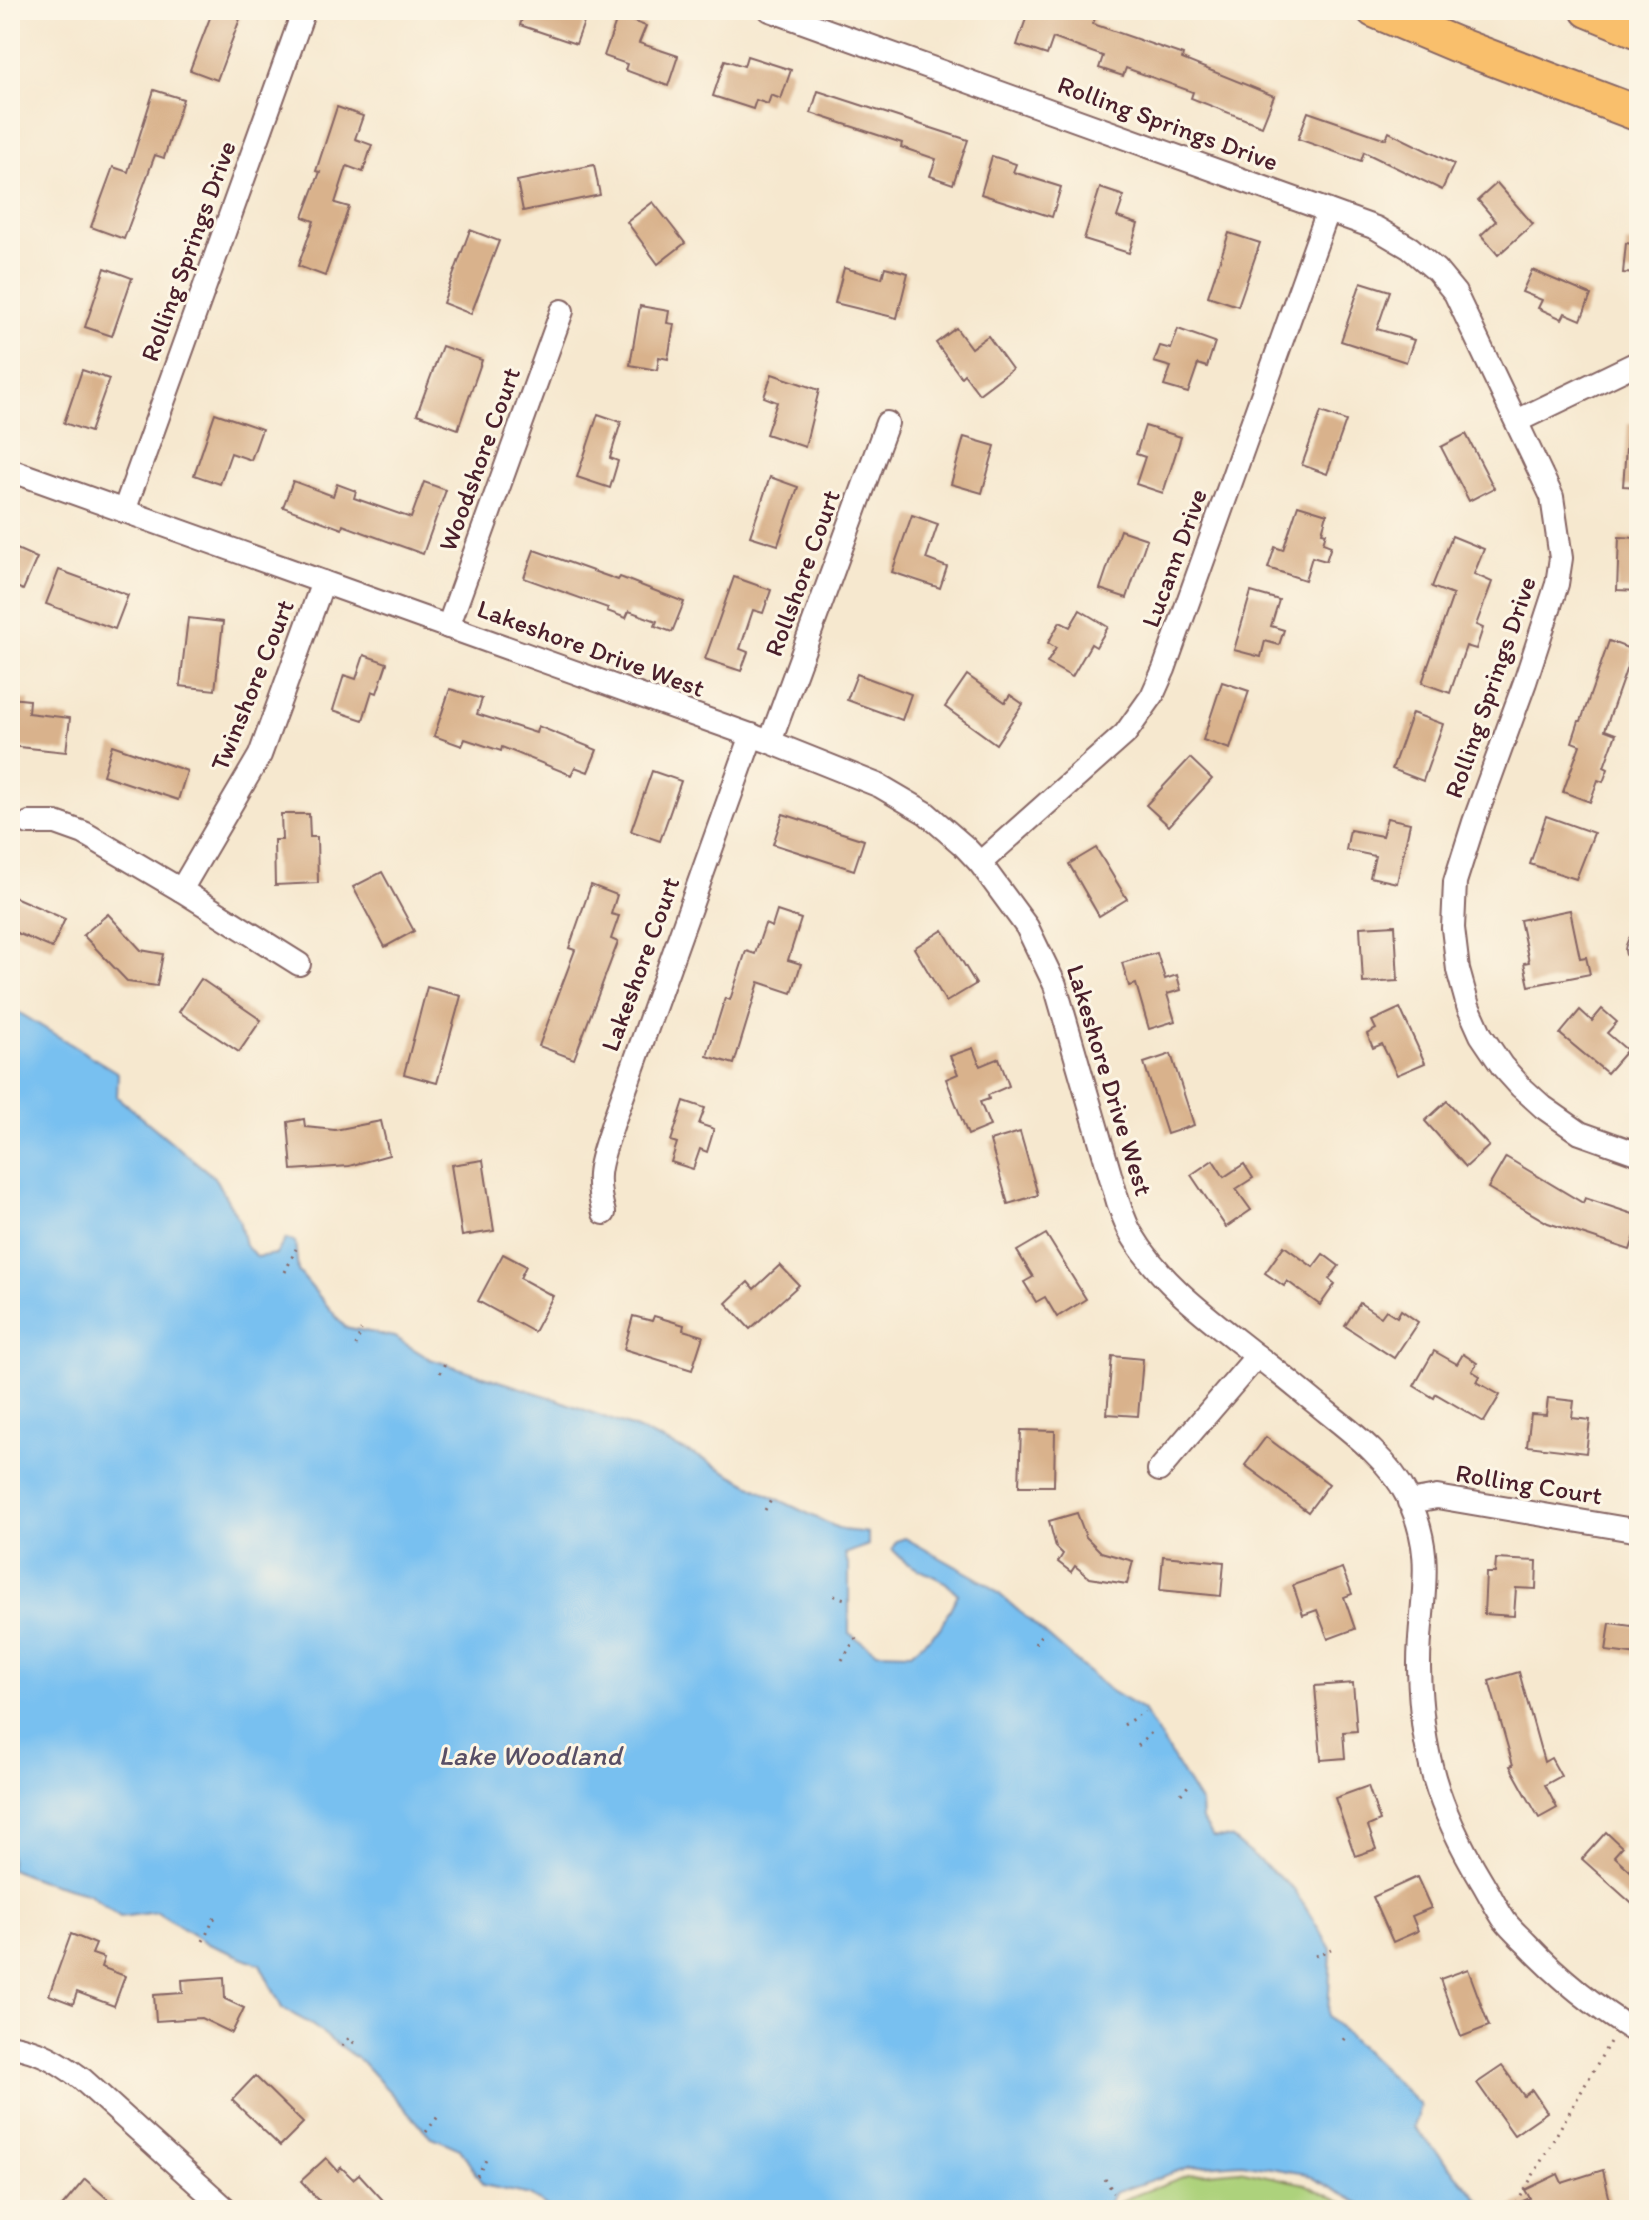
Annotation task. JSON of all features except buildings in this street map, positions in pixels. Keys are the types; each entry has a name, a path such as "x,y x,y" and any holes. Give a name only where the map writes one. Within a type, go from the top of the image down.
{"highway":[{"path":"1374,10 1639,114"},
{"path":"1404,10 1639,88"},
{"path":"1588,10 1639,31"}],"street":[{"name":"Rolling Springs Drive","path":"124,511 304,10"},
{"name":"Rolling Springs Drive","path":"770,10 1376,228 1410,248 1436,270 1455,293 1552,497 1561,558 1557,584 1525,682 1455,882 1453,928 1458,970 1468,1006 1481,1035 1521,1087 1580,1133 1639,1154"},
{"name":"Lucann Drive","path":"980,863 1125,734 1152,696 1328,211"},
{"name":"Woodshore Court","path":"448,627 562,311"},
{"path":"1517,421 1639,362"},
{"name":"Rollshore Court","path":"761,739 887,423"},
{"name":"Lakeshore Drive West","path":"10,470 761,739 880,786 926,813 964,846 1027,927 1055,985 1118,1202 1132,1235 1164,1277 1200,1311 1354,1434 1391,1472 1409,1502 1418,1520 1424,1550 1425,1593 1419,1669 1424,1743 1438,1796 1458,1842 1506,1922 1575,1989 1630,2028"},
{"name":"Twinshore Court","path":"181,890 260,755 323,582"},
{"name":"Lakeshore Court","path":"604,1213 599,1194 599,1169 613,1123 761,739"},
{"path":"29,823 56,823 84,833 299,964"},
{"path":"1159,1470 1257,1356"},
{"name":"Rolling Court","path":"1409,1502 1437,1497 1639,1531"},
{"path":"10,2045 40,2052 59,2061 227,2210"}],"path":[{"path":"285,1272 296,1249"},
{"path":"356,1346 361,1330"},
{"path":"440,1373 445,1363"},
{"path":"765,1510 773,1497"},
{"path":"834,1596 849,1600"},
{"path":"1035,1644 1043,1632"},
{"path":"842,1660 856,1638"},
{"path":"1124,1725 1144,1711"},
{"path":"1138,1746 1155,1729"},
{"path":"1181,1794 1189,1785"},
{"path":"203,1941 215,1917"},
{"path":"1315,1956 1331,1949"},
{"path":"1513,2210 1630,2028"},
{"path":"1343,2040 1347,2035"},
{"path":"342,2046 349,2038 355,2044"},
{"path":"426,2132 440,2114"},
{"path":"477,2176 486,2160"},
{"path":"1105,2179 1114,2193"}],"green space":[{"path":"1239,2170 1305,2184 1357,2210 1115,2210 1120,2201 1188,2175"}],"water":[{"name":"Lake Woodland","path":"10,1007 118,1073 117,1097 214,1177 239,1220 245,1245 257,1257 276,1254 286,1239 295,1242 298,1271 345,1327 394,1337 430,1359 553,1398 636,1429 699,1457 842,1530 868,1533 868,1545 845,1554 849,1567 849,1633 877,1652 911,1653 940,1628 958,1594 945,1582 906,1563 892,1549 896,1541 905,1538 989,1585 1109,1690 1143,1710 1201,1804 1202,1820 1213,1837 1231,1838 1294,1889 1331,1949 1328,2016 1420,2105 1414,2127 1482,2203 1482,2210 1372,2210 1306,2174 1242,2163 1189,2167 1114,2193 1106,2210 551,2210 530,2195 483,2185 460,2149 430,2136 364,2064 309,2023 282,2008 260,1964 208,1944 157,1912 120,1917 89,1894 10,1869"}]}
